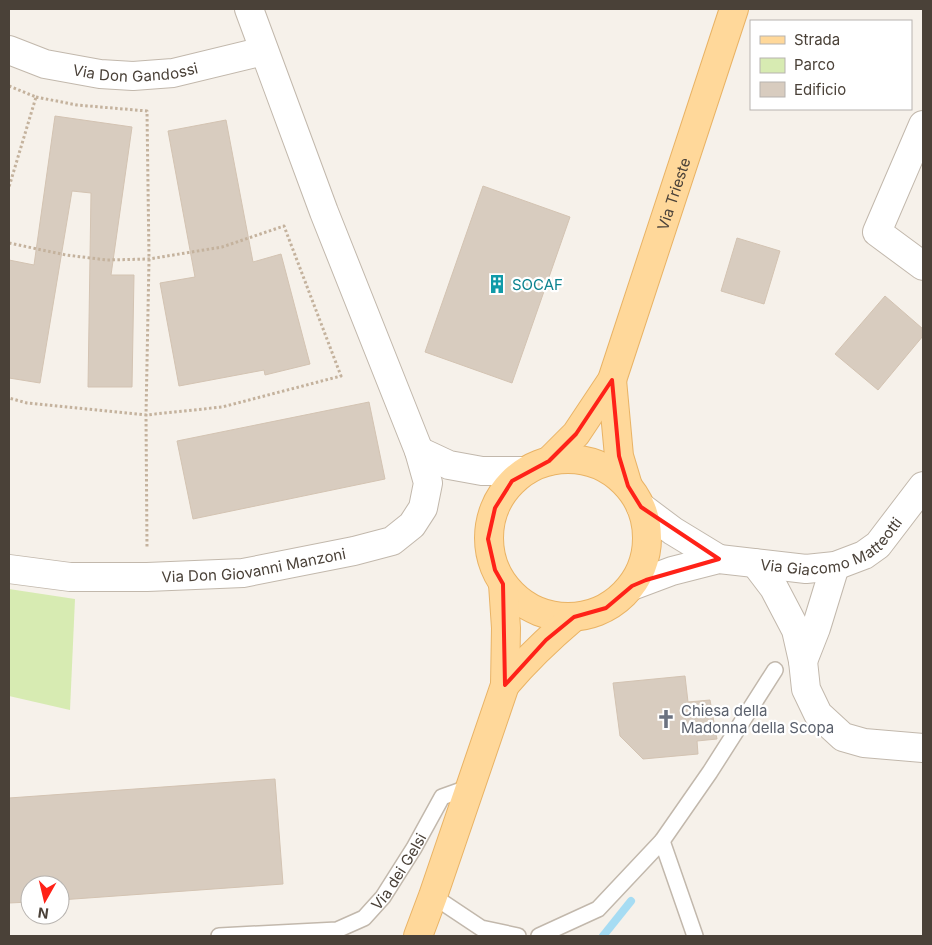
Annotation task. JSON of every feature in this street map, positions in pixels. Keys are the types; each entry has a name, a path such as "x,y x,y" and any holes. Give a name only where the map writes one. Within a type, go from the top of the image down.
{"main road":[{"name":"Via Trieste","path":"612,380 734,9"},
{"path":"550,461 576,434 612,380"},
{"path":"612,380 620,456 635,496 647,530 647,548 643,565 632,586 606,608 574,618 547,615 534,610 512,594 503,584 495,570 490,555 488,539 490,523 502,494 512,481 525,471 550,461 564,458 592,462 618,476 635,496"},
{"path":"418,936 505,685 506,628 503,584"},
{"path":"505,685 540,646 574,618"}],"street":[{"name":"Via Don Giovanni Manzoni","path":"9,569 70,577 147,577 243,573 354,551 392,541 412,526 423,508 428,483 419,450 324,212 249,9"},
{"name":"Via Don Gandossi","path":"9,50 45,64 100,74 133,76 174,73 264,51"},
{"path":"923,125 877,232 923,266"},
{"path":"419,450 449,465 482,471 525,471"},
{"name":"Via Giacomo Matteotti","path":"719,559 806,569 836,566 864,555 878,546 923,486"},
{"path":"635,496 673,531 719,559"},
{"path":"632,586 672,571 719,559"},
{"path":"755,563 774,588 796,630 803,661 806,689 818,714 843,737 864,743 923,748"},
{"path":"803,661 836,566"}],"lane":[{"path":"539,936 598,909 662,841 710,772 775,670"},
{"name":"Via dei Gelsi","path":"219,936 338,933 364,918 383,897 414,848 442,797 470,787"},
{"path":"662,841 694,936"},
{"path":"433,896 481,928 518,936"}],"path":[{"path":"9,86 36,97 77,105 147,111 149,259 146,415 147,577"},
{"path":"9,187 36,97"},
{"path":"9,242 66,255 106,260 149,259 222,247 284,226 341,376 222,407 146,415 27,403 9,398"}],"highlighted area":[{"path":"612,380 619,456 628,486 641,507 719,559 646,580 632,586 606,608 574,617 546,640 505,685 503,584 495,570 488,539 495,508 512,481 549,461 576,434"}],"green space":[{"path":"9,589 75,599 70,710 9,696"}],"building":[{"path":"55,116 132,127 111,275 134,275 132,387 88,387 91,193 72,191 40,383 9,378 9,260 34,265"},
{"path":"226,120 253,262 281,254 310,364 265,375 264,370 179,386 160,283 195,277 168,131"},
{"name":"SOCAF","path":"483,186 570,217 512,383 425,352"},
{"path":"737,238 780,251 764,304 721,291"},
{"path":"885,296 923,329 923,336 878,390 835,354"},
{"path":"369,402 385,479 193,519 177,441"},
{"name":"Chiesa della Madonna della Scopa","path":"685,676 688,702 710,700 717,739 697,741 698,754 643,759 620,736 613,683"},
{"path":"275,779 283,884 70,899 70,875 20,875 20,902 9,903 9,798"}],"waterway":[{"path":"603,936 631,901"}],"place":[{"name":"SOCAF","path":"497,284"},
{"name":"Chiesa della Madonna della Scopa","path":"666,719"}]}
